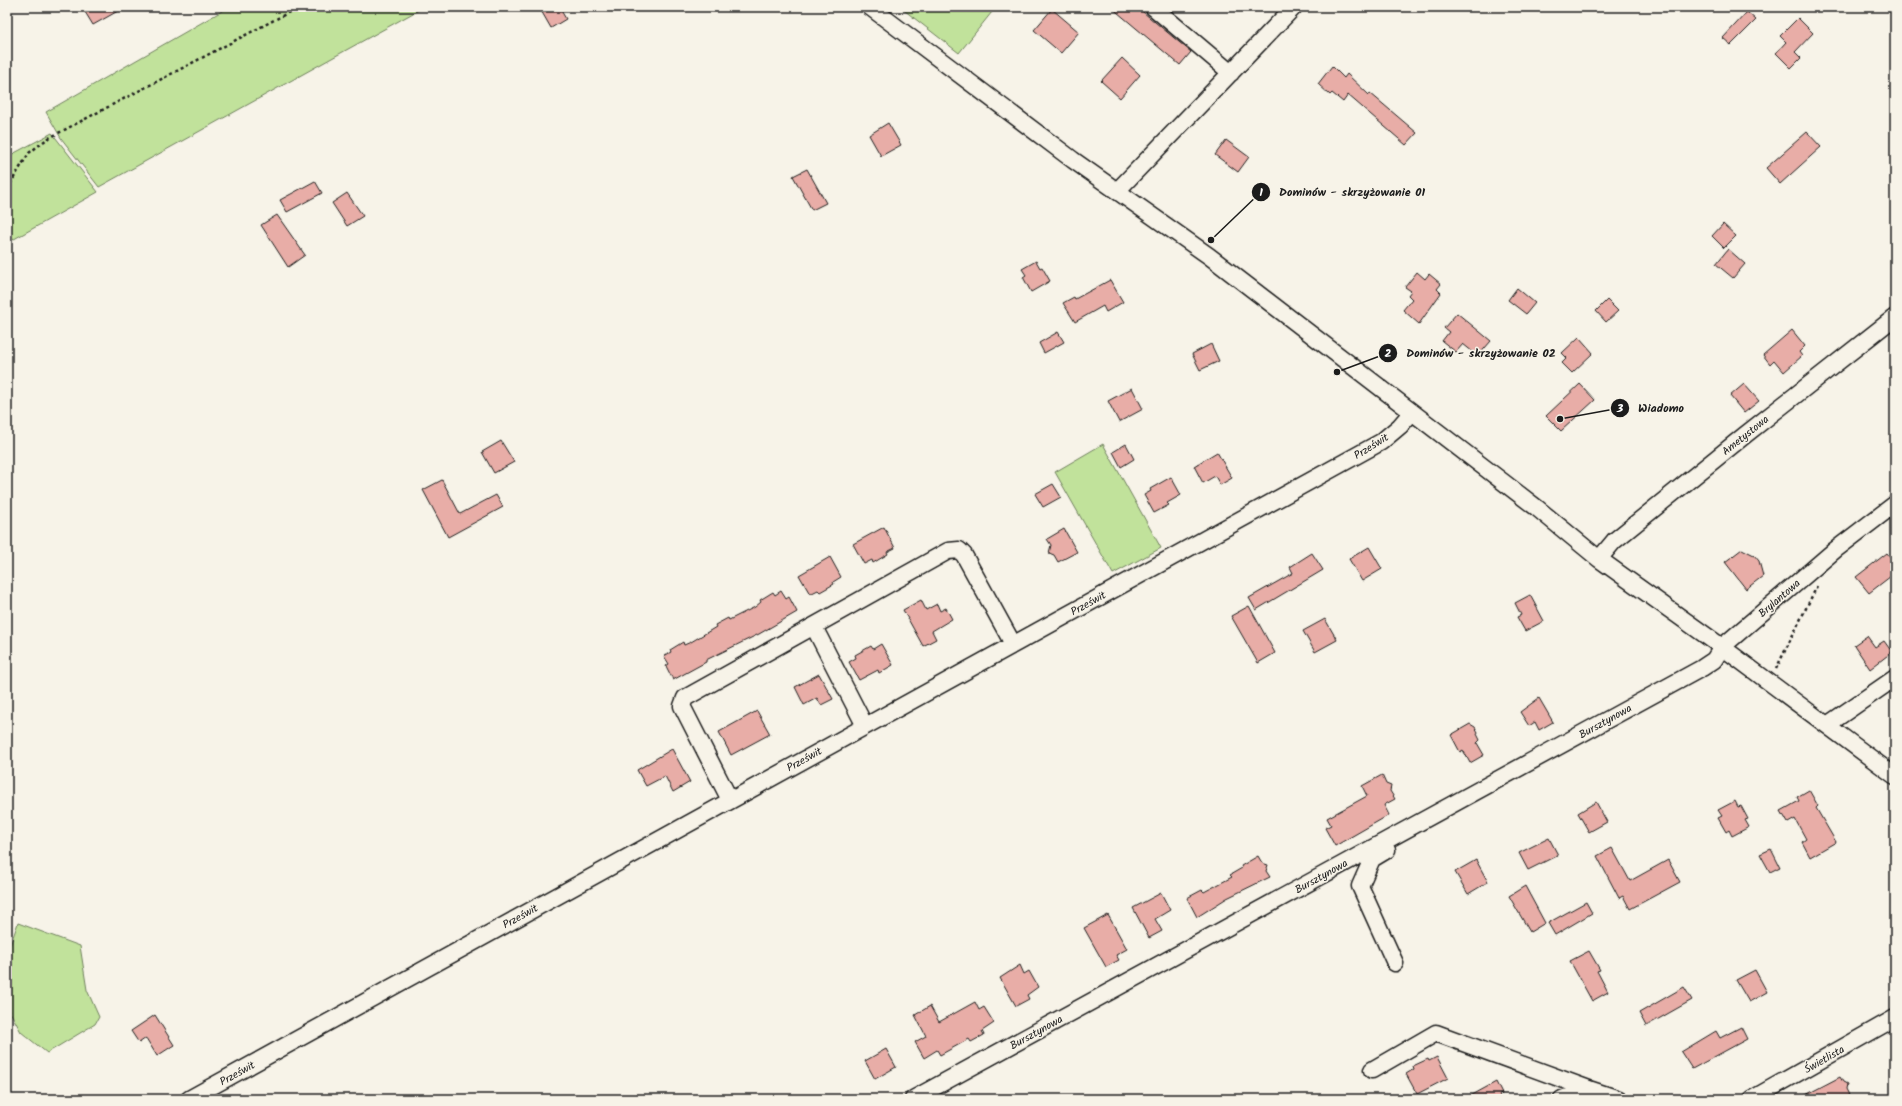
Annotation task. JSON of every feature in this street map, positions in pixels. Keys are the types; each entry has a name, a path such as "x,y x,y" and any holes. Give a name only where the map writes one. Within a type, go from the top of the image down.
{"street":[{"path":"870,7 999,105 1209,256 1412,412 1599,559 1728,651 1895,776"},
{"path":"1153,7 1231,73"},
{"path":"1116,190 1294,7"},
{"name":"Ametystowa","path":"1599,559 1620,536 1895,317"},
{"name":"Prześwit","path":"189,1099 1381,442 1400,426 1412,412"},
{"name":"Brylantowa","path":"1728,651 1835,550 1895,504"},
{"path":"730,800 682,706 682,702 685,698 948,551 959,550 964,555 1014,644"},
{"path":"814,627 865,726"},
{"path":"1395,963 1360,886 1372,859 1728,651"},
{"name":"Bursztynowa","path":"913,1099 1702,668 1728,651"},
{"path":"1827,725 1895,678"},
{"name":"Świetlista","path":"1752,1099 1895,1018"},
{"path":"1372,1070 1436,1033 1619,1099"},
{"path":"1562,1099 1572,1094 1589,1089"}],"path":[{"path":"7,190 29,153 47,139 299,7"},
{"name":"Brylantowa","path":"1770,683 1818,584"}],"green space":[{"path":"229,7 424,7 99,187 61,138 46,112"},
{"path":"900,7 996,7 959,53"},
{"path":"52,133 98,192 7,243 7,157"},
{"path":"1103,444 1161,548 1113,574 1055,472"},
{"path":"18,923 80,946 87,990 99,1017 95,1024 47,1053 21,1032 7,1006 7,954"}],"building":[{"path":"82,7 125,7 93,25"},
{"path":"539,7 559,7 566,19 551,28"},
{"path":"1111,7 1137,7 1191,52 1180,65"},
{"path":"1052,9 1079,32 1061,53 1034,30"},
{"path":"1747,12 1756,20 1731,45 1723,38"},
{"path":"1798,18 1813,33 1795,52 1801,58 1791,68 1776,53 1786,42 1780,36"},
{"path":"1122,58 1140,75 1120,98 1101,81"},
{"path":"1332,66 1344,78 1347,74 1369,95 1370,93 1417,133 1406,145 1348,95 1343,102 1332,93 1330,95 1318,84"},
{"path":"888,123 901,145 881,156 869,135"},
{"path":"1807,132 1821,147 1780,184 1766,168"},
{"path":"1226,140 1249,157 1238,172 1215,155"},
{"path":"807,169 826,203 812,210 793,176"},
{"path":"315,181 322,193 287,212 280,200"},
{"path":"347,193 363,216 347,226 332,203"},
{"path":"277,215 305,255 288,267 261,225"},
{"path":"1723,224 1736,236 1724,248 1712,236"},
{"path":"1728,249 1745,264 1733,278 1716,264"},
{"path":"1036,261 1040,268 1042,267 1050,281 1031,292 1023,277 1026,275 1022,269"},
{"path":"1417,272 1425,279 1429,274 1441,284 1437,289 1441,293 1419,324 1403,310 1412,299 1408,295 1411,291 1405,287"},
{"path":"1110,280 1123,302 1106,312 1103,306 1075,322 1063,303 1074,297 1075,299"},
{"path":"1517,288 1535,303 1526,314 1508,300"},
{"path":"1607,300 1618,311 1606,322 1596,311"},
{"path":"1457,313 1491,341 1478,356 1463,344 1456,352 1442,341 1449,332 1444,328"},
{"path":"1792,330 1805,346 1799,352 1802,356 1784,372 1774,360 1770,364 1763,355"},
{"path":"1058,332 1064,342 1044,353 1039,343"},
{"path":"1579,337 1593,353 1572,373 1562,363 1567,358 1562,353"},
{"path":"1211,344 1219,361 1200,370 1192,354"},
{"path":"1580,384 1595,400 1561,431 1546,416"},
{"path":"1744,384 1759,401 1744,413 1730,396"},
{"path":"1132,388 1143,409 1119,422 1108,401"},
{"path":"501,441 514,462 494,473 482,452"},
{"path":"1126,444 1134,459 1121,467 1113,452"},
{"path":"1217,452 1232,478 1220,485 1215,476 1203,483 1194,466"},
{"path":"1171,477 1181,495 1167,503 1169,505 1154,513 1144,495 1151,491 1150,489"},
{"path":"442,480 460,514 496,495 503,507 448,537 423,490"},
{"path":"1053,484 1061,497 1043,507 1035,494"},
{"path":"884,527 895,548 887,552 888,554 873,563 872,560 864,564 853,544"},
{"path":"1064,529 1077,552 1058,562 1054,555 1049,553 1051,545 1047,539"},
{"path":"1369,547 1382,569 1362,581 1349,559"},
{"path":"1742,549 1754,555 1759,561 1763,576 1746,589 1725,562"},
{"path":"1312,553 1323,570 1256,610 1249,598 1293,573 1290,567"},
{"path":"1887,553 1895,563 1895,573 1869,593 1856,577"},
{"path":"830,557 841,577 833,582 834,584 820,592 818,590 810,594 799,575"},
{"path":"781,591 786,599 789,597 797,612 759,634 706,660 706,662 673,680 666,666 669,664 664,656 671,652 670,650 683,642 684,645 691,642 716,627 715,625 728,618 729,620 755,607 761,602 760,600 773,592 775,595"},
{"path":"1530,595 1544,621 1525,631 1517,617 1521,615 1515,603"},
{"path":"921,600 926,610 937,604 940,611 946,608 952,619 932,631 936,639 923,646 903,610"},
{"path":"1249,606 1275,653 1258,663 1231,616"},
{"path":"1325,619 1337,640 1315,652 1303,631"},
{"path":"1867,636 1875,647 1884,641 1892,652 1870,669 1854,645"},
{"path":"881,644 893,665 879,673 878,670 859,680 849,662 856,658 855,655 871,646 873,649"},
{"path":"819,674 833,699 821,705 817,698 804,705 795,687"},
{"path":"1539,698 1553,722 1539,730 1535,722 1529,726 1520,712"},
{"path":"757,711 770,734 731,755 719,732"},
{"path":"1470,724 1475,727 1478,732 1477,734 1480,740 1477,743 1484,755 1470,763 1463,750 1460,752 1451,735"},
{"path":"672,749 690,782 673,792 665,776 646,786 637,770"},
{"path":"1382,775 1386,784 1391,786 1390,791 1395,799 1384,805 1389,815 1335,846 1325,828 1331,825 1327,818 1367,796 1362,786"},
{"path":"1809,790 1818,806 1816,808 1836,842 1810,857 1802,842 1806,839 1795,819 1788,823 1781,811 1799,801 1797,797"},
{"path":"1735,801 1738,807 1741,806 1748,819 1745,820 1749,827 1732,836 1729,830 1726,832 1718,818 1722,816 1718,810"},
{"path":"1596,802 1607,822 1589,832 1578,813"},
{"path":"1549,838 1558,855 1528,870 1519,853"},
{"path":"1612,848 1630,881 1668,860 1680,882 1630,909 1623,896 1619,898 1597,856"},
{"path":"1771,849 1780,867 1770,872 1760,854"},
{"path":"1258,856 1262,863 1268,865 1266,871 1270,877 1227,898 1197,917 1187,898 1202,890 1204,892 1232,877 1230,875 1242,868 1241,866"},
{"path":"1476,860 1488,882 1468,894 1455,872"},
{"path":"1525,886 1545,923 1530,932 1509,896"},
{"path":"1161,893 1170,910 1155,919 1162,931 1149,938 1133,908"},
{"path":"1586,902 1592,913 1555,935 1548,923"},
{"path":"1108,915 1127,949 1116,955 1119,960 1106,967 1084,928"},
{"path":"1589,951 1600,970 1597,971 1608,992 1592,1001 1570,961"},
{"path":"1020,965 1024,974 1029,971 1038,987 1027,995 1029,999 1016,1006 1000,978"},
{"path":"1755,970 1767,992 1749,1002 1736,980"},
{"path":"1684,987 1692,1000 1646,1026 1639,1013"},
{"path":"975,1002 979,1010 984,1007 994,1023 982,1031 984,1035 971,1042 969,1039 940,1055 937,1050 924,1058 915,1042 926,1036 915,1015 930,1006 939,1022"},
{"path":"155,1015 174,1045 157,1056 146,1038 139,1043 131,1031"},
{"path":"1741,1027 1747,1039 1692,1069 1681,1052 1716,1031 1720,1038"},
{"path":"886,1049 896,1067 875,1079 865,1061"},
{"path":"1437,1057 1448,1078 1417,1094 1406,1074 1414,1069 1413,1066 1428,1059 1429,1061"},
{"path":"1840,1077 1843,1082 1847,1084 1846,1089 1849,1095 1842,1099 1798,1099"},
{"path":"1496,1082 1502,1094 1499,1095 1501,1099 1465,1099"}],"place":[{"name":"Dominów - skrzyżowanie 01","path":"1211,240"},
{"name":"Dominów - skrzyżowanie 02","path":"1337,372"},
{"name":"Wiadomo","path":"1560,419"}]}
